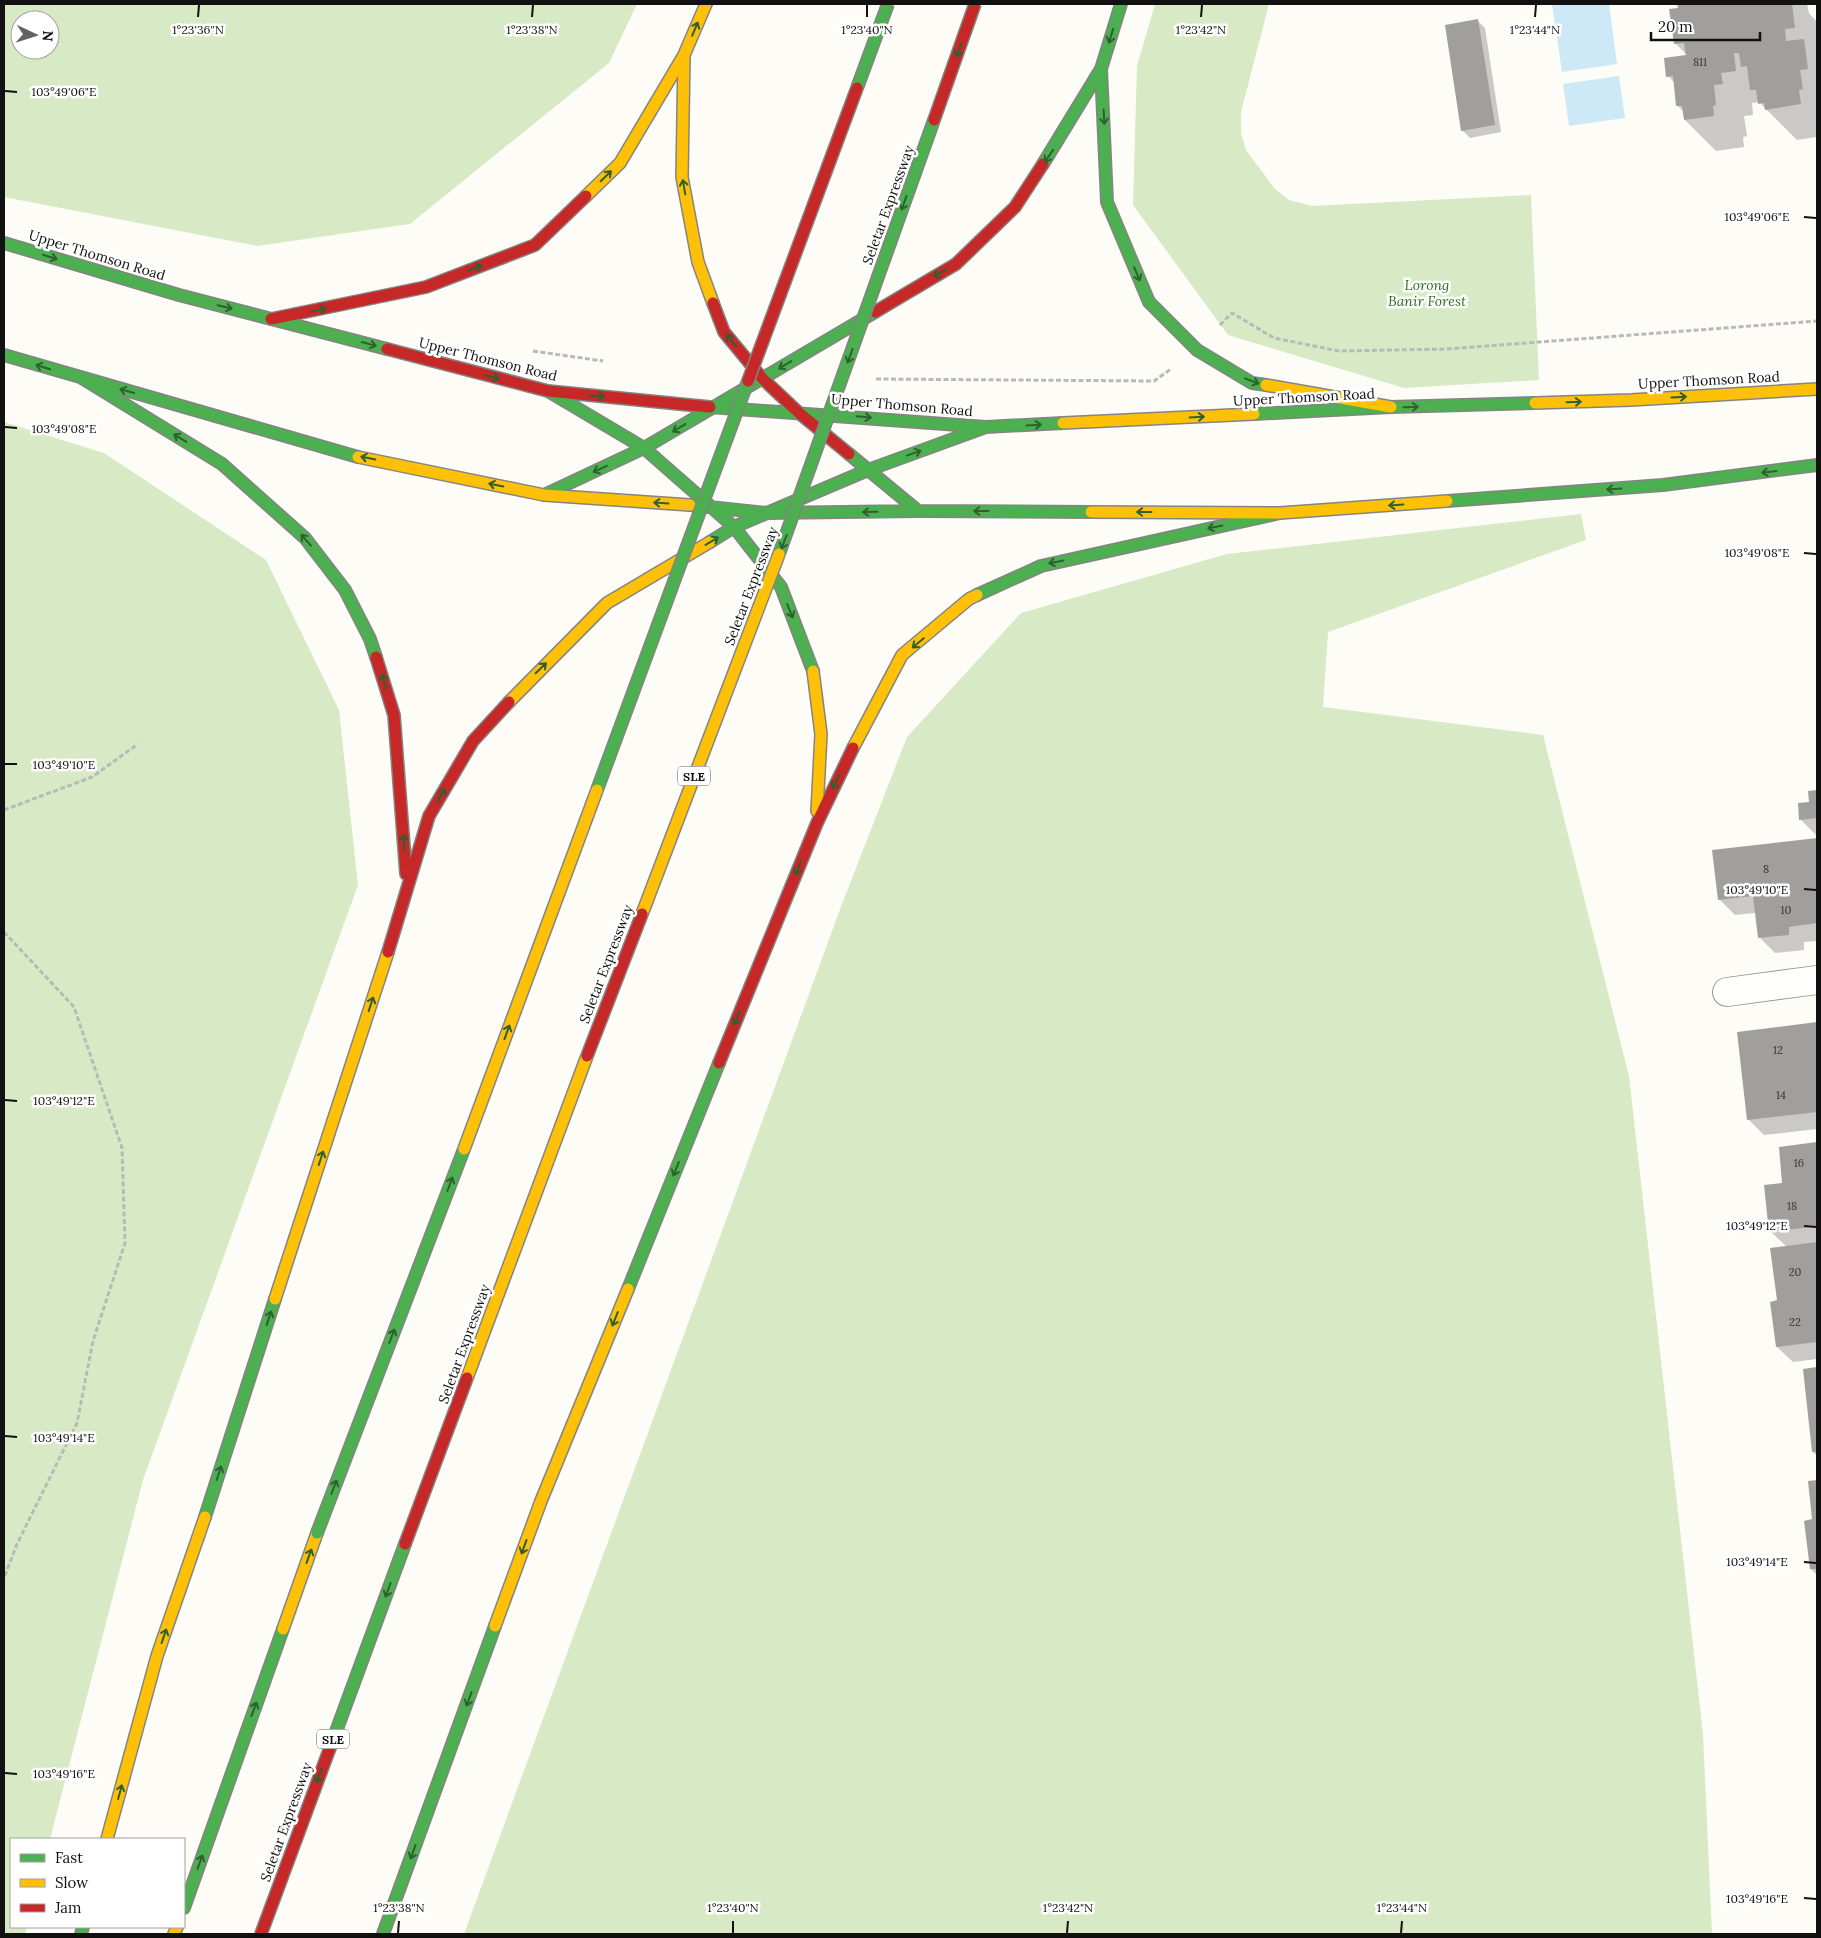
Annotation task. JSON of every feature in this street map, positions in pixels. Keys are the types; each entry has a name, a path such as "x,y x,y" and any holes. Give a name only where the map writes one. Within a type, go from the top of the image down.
{"main road":[{"path":"271,319 426,287 535,245 620,163 684,55 706,4"},
{"path":"185,1905 317,1533 485,1093 888,4"},
{"name":"Seletar Expressway","path":"261,1934 569,1104 785,538 975,4"},
{"path":"544,495 644,448 956,264 1015,207 1056,146 1101,69 1121,4"},
{"path":"684,55 682,177 698,262 724,332 762,378 798,412 918,511"},
{"path":"1101,69 1107,202 1149,302 1197,350 1252,382 1391,407"},
{"name":"Upper Thomson Road","path":"4,243 178,295 548,392 714,407 986,427 1391,407 1631,400 1817,389"},
{"path":"4,355 341,453 544,495 710,506 767,513 918,511 1280,513 1662,485 1817,465"},
{"path":"82,378 222,464 305,538 345,590 370,639 394,715 408,890"},
{"path":"548,392 644,448 734,527 781,587 812,666 821,734 817,822"},
{"path":"107,1838 157,1656 204,1519 408,890 429,816 473,741 533,676 607,603 734,527 868,470 986,427"},
{"path":"383,1934 541,1501 817,822 866,721 902,655 969,600 1041,566 1280,513"}],"street":[{"path":"1727,992 1817,980"}],"path":[{"path":"1447,349 1817,321"},
{"path":"4,810 92,777 138,744"},
{"path":"4,932 74,1007 122,1148 125,1243 93,1341 77,1423 17,1544 4,1578"}],"green space":[{"path":"4,4 637,4 609,63 410,224 257,246 4,197"},
{"name":"Lorong Banir Forest","path":"1155,4 1269,4 1241,112 1241,133 1246,150 1275,189 1289,200 1312,206 1531,195 1539,380 1404,388 1228,335 1133,205 1137,66"},
{"path":"4,422 104,453 266,560 339,710 358,885 143,1480 50,1838 10,1838 10,1928 27,1928 25,1934 4,1934"},
{"path":"1581,514 1586,540 1328,632 1323,707 1543,735 1629,1076 1703,1734 1712,1934 464,1934 842,904 907,737 1021,613 1227,554"}],"water":[{"path":"1552,4 1609,4 1617,64 1562,72"},
{"path":"1619,76 1625,118 1569,126 1563,84"}],"building":[{"path":"1677,4 1792,4 1795,28 1785,29 1786,41 1804,39 1808,69 1800,70 1803,89 1799,90 1801,104 1765,110 1764,103 1758,104 1756,90 1750,90 1747,66 1741,67 1739,53 1734,53 1736,71 1721,73 1723,84 1714,85 1716,105 1713,106 1714,116 1684,120 1682,106 1676,106 1673,76 1666,77 1664,58 1686,55 1684,43 1674,44 1669,9 1678,8"},
{"path":"1478,19 1495,125 1461,131 1445,25"},
{"path":"1817,790 1817,818 1799,820 1798,803 1809,802 1808,791"},
{"path":"1817,838 1817,923 1789,927 1789,935 1758,938 1753,896 1718,900 1712,850"},
{"path":"1817,1022 1817,1112 1747,1120 1737,1032"},
{"path":"1817,1142 1817,1226 1769,1232 1764,1185 1782,1183 1779,1147"},
{"path":"1817,1242 1817,1342 1776,1347 1770,1302 1777,1300 1770,1248"},
{"path":"1817,1367 1817,1452 1812,1452 1803,1369"},
{"path":"1817,1480 1817,1569 1810,1569 1804,1521 1812,1519 1808,1481"}],"traffic: fast":[{"path":"857,88 888,4"},
{"path":"1043,164 1101,69 1121,4"},
{"path":"1101,69 1107,202 1149,302 1197,350 1252,383 1266,385"},
{"path":"779,554 934,120"},
{"path":"4,243 179,295 387,349"},
{"path":"544,495 644,448 875,312"},
{"path":"4,355 358,457"},
{"path":"82,378 222,464 305,538 345,590 370,639 376,657"},
{"path":"597,790 748,381"},
{"path":"548,391 644,448 734,527 781,587 813,671"},
{"path":"1254,414 1391,407 1535,403"},
{"path":"710,407 986,427 1063,423"},
{"path":"710,542 734,527 868,470 986,427"},
{"path":"849,454 918,511"},
{"path":"1447,501 1663,485 1817,465"},
{"path":"690,505 767,513 918,511 1091,512"},
{"path":"977,595 1041,566 1280,513"},
{"path":"628,1289 719,1063"},
{"path":"317,1533 464,1149"},
{"path":"205,1517 275,1299"},
{"path":"334,1737 405,1544"},
{"path":"383,1934 495,1626"},
{"path":"185,1905 283,1629"},
{"path":"81,1934 83,1928"}],"traffic: slow":[{"path":"586,196 620,163 684,55 706,4"},
{"path":"684,56 682,177 698,262 713,303"},
{"path":"1266,385 1391,407"},
{"path":"1535,403 1631,400 1817,389"},
{"path":"1063,423 1254,414"},
{"path":"358,457 544,495 690,505"},
{"path":"1091,512 1280,513 1447,501"},
{"path":"509,702 607,603 710,542"},
{"path":"642,914 779,554"},
{"path":"853,748 902,655 969,599 977,595"},
{"path":"813,671 821,734 817,811"},
{"path":"464,1149 597,790"},
{"path":"275,1299 388,952"},
{"path":"467,1378 587,1056"},
{"path":"495,1626 541,1501 628,1289"},
{"path":"107,1838 157,1656 205,1517"},
{"path":"283,1629 317,1533"},
{"path":"174,1934 177,1928"}],"traffic: jam":[{"path":"934,120 975,4"},
{"path":"748,381 857,88"},
{"path":"875,312 956,264 1015,207 1043,164"},
{"path":"271,319 426,287 535,245 586,196"},
{"path":"713,303 724,332 762,378 798,412 849,454"},
{"path":"387,349 548,391 710,407"},
{"path":"376,657 394,715 406,874"},
{"path":"388,952 429,816 473,741 509,702"},
{"path":"719,1063 817,823 853,748"},
{"path":"587,1056 642,914"},
{"path":"405,1544 467,1378"},
{"path":"261,1934 334,1737"}]}
